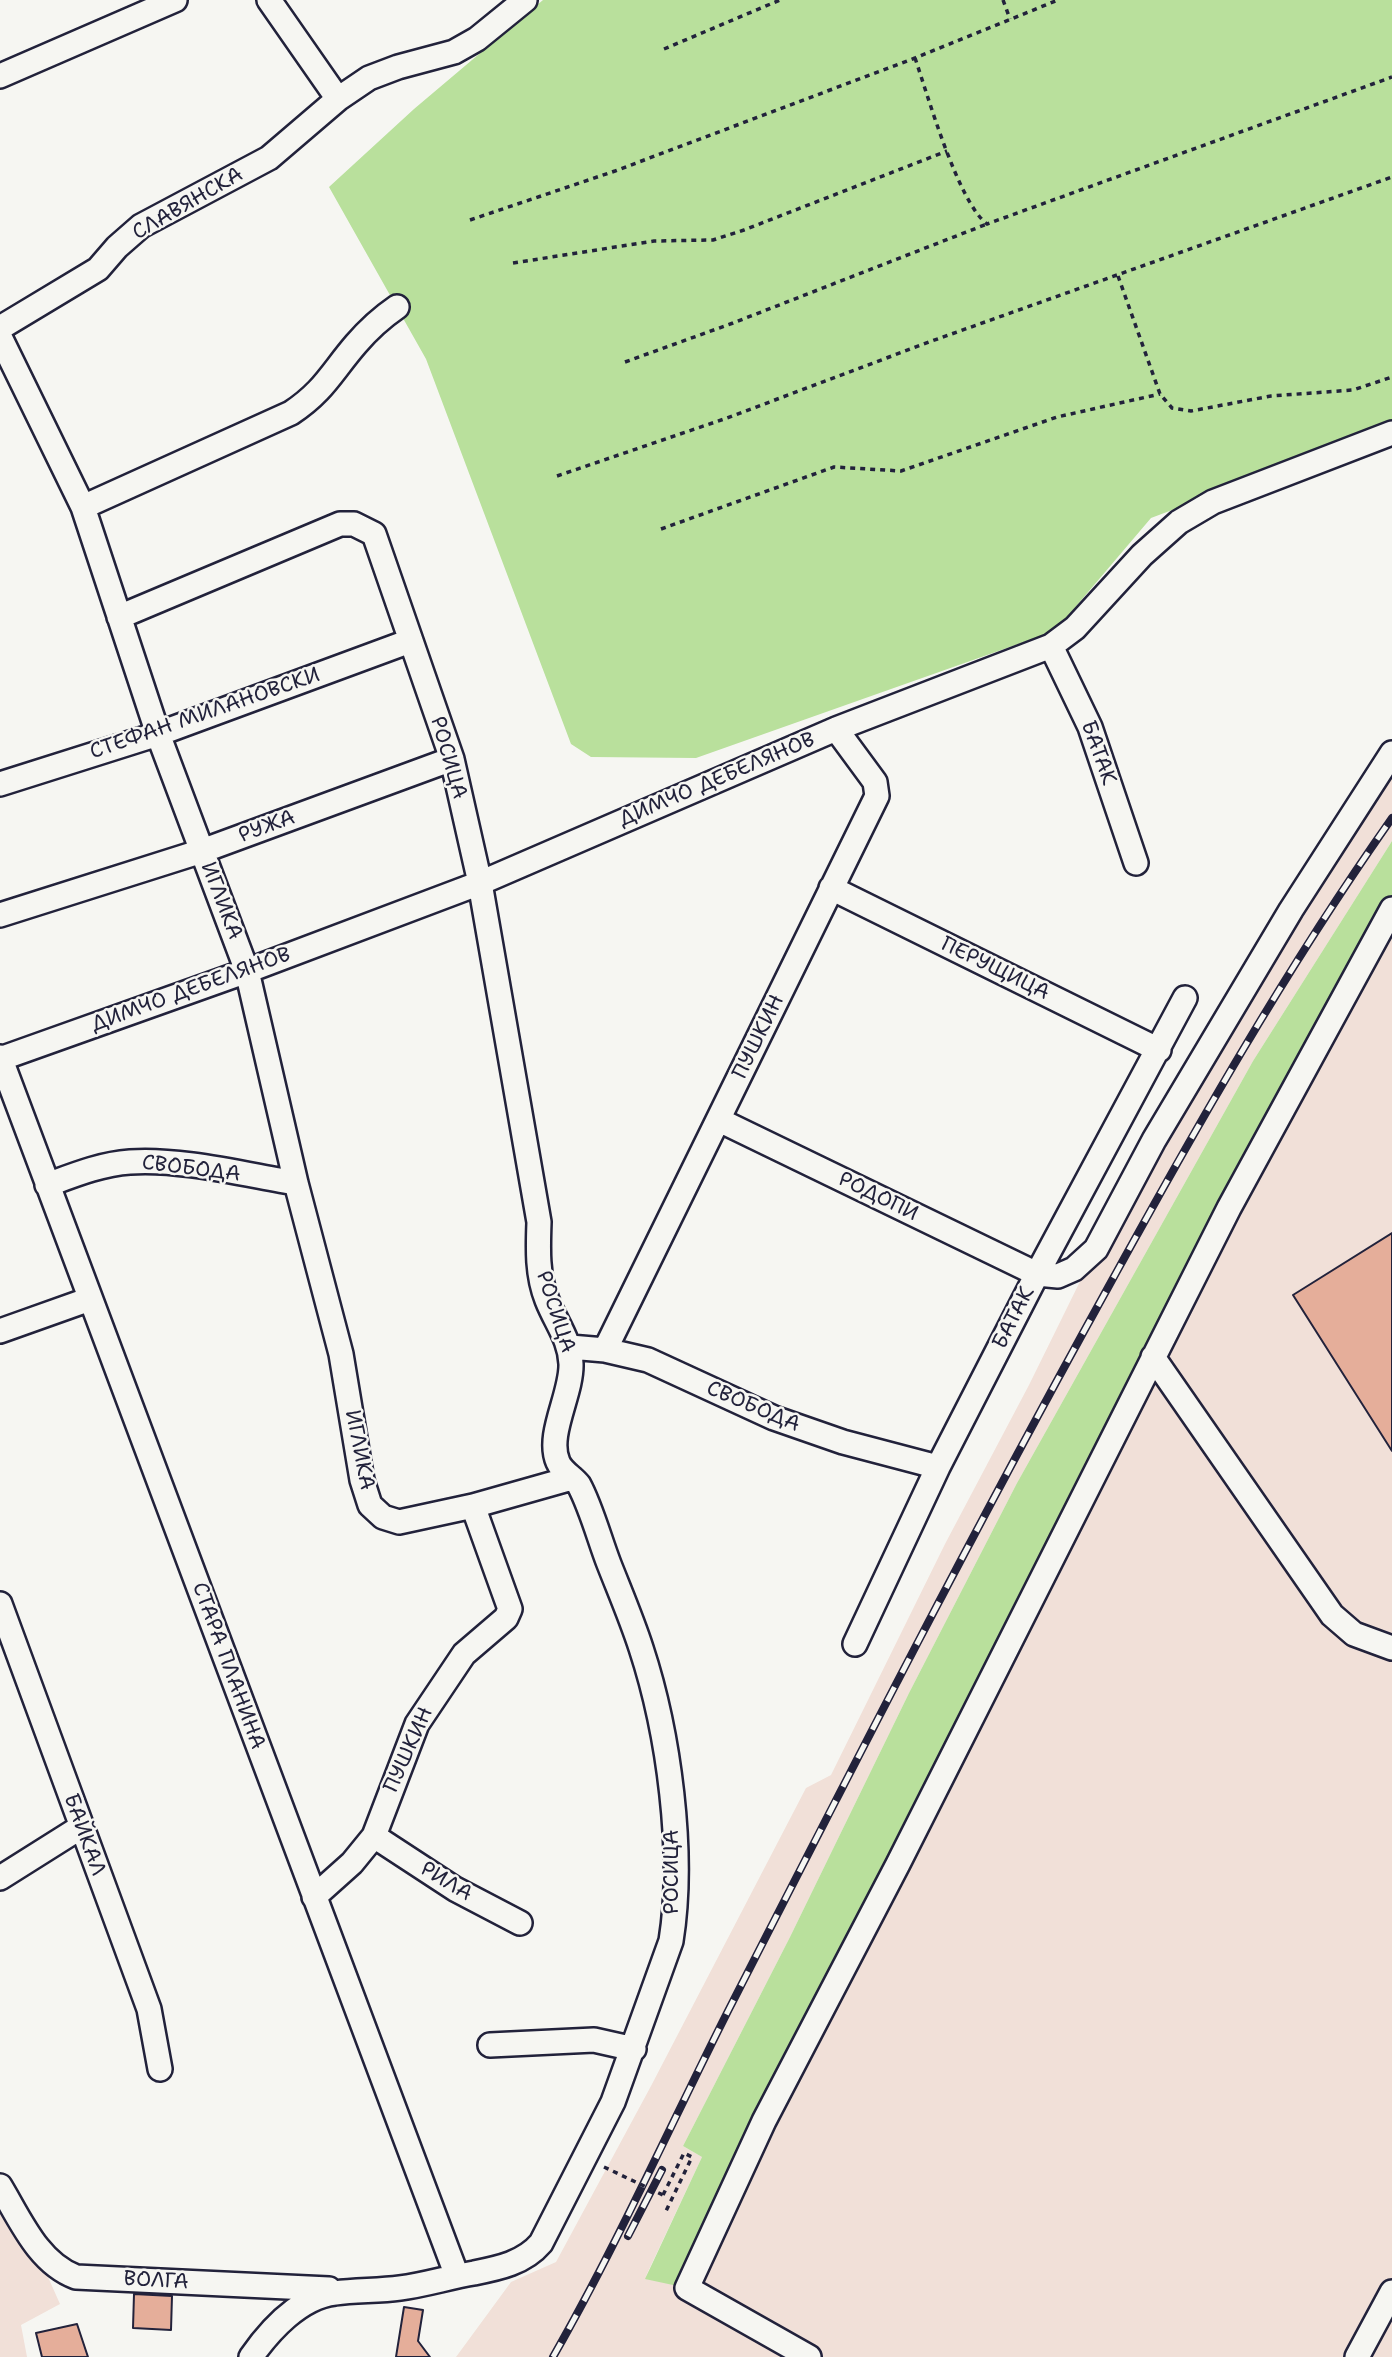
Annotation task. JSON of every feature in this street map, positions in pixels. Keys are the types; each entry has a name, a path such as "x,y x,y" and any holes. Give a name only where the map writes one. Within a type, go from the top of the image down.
{"street":[{"path":"0,76 175,0"},
{"path":"269,0 338,99"},
{"name":"СЛАВЯНСКА","path":"0,328 98,269 117,247 141,226 269,158 338,99 369,78 454,52 477,39 526,0"},
{"path":"83,507 291,413 312,400 361,338 376,322 397,307"},
{"name":"ИГЛИКА","path":"0,337 83,507 158,734 247,971 296,1183 341,1354 362,1480 370,1504 383,1517 399,1522 473,1506"},
{"name":"ДИМЧО ДЕБЕЛЯНОВ","path":"0,1058 247,971 480,883 836,729 1051,646 1075,628 1142,555 1179,522 1213,502 1392,433"},
{"name":"РОСИЦА","path":"119,617 340,524 354,524 374,534 452,759 480,883 539,1222 538,1257 541,1280 548,1302 570,1347 569,1391 554,1447 558,1462 578,1484 641,1648 652,1688 671,1792 675,1916 671,1941 613,2102 541,2242 532,2253 516,2262 399,2288 356,2291"},
{"name":"СТЕФАН МИЛАНОВСКИ","path":"0,784 158,734 410,641"},
{"name":"БАТАК","path":"1051,646 1090,727 1136,863"},
{"name":"ПУШКИН","path":"605,1350 877,796 875,782 836,729"},
{"path":"1037,1274 1058,1276 1074,1269 1096,1249 1154,1140 1291,910 1392,753"},
{"name":"РУЖА","path":"0,915 202,851 452,759"},
{"name":"ПЕРУЩИЦА","path":"831,888 1159,1050"},
{"path":"809,2357 687,2288 764,2121 898,1864 1228,1208 1392,909"},
{"name":"БАТАК","path":"855,1644 937,1467 1185,998"},
{"name":"СТАРА ПЛАНИНА","path":"0,1058 457,2276"},
{"name":"РОДОПИ","path":"719,1120 1037,1274"},
{"name":"СВОБОДА","path":"47,1185 100,1166 132,1161 179,1164 296,1183"},
{"path":"0,1331 90,1299"},
{"name":"СВОБОДА","path":"570,1347 605,1350 648,1360 785,1422 843,1442 937,1467"},
{"path":"1153,1357 1332,1615 1354,1633 1392,1648"},
{"path":"473,1506 572,1478"},
{"name":"ПУШКИН","path":"314,1897 352,1863 374,1836 417,1724 464,1654 506,1618 510,1609 473,1506"},
{"name":"БАЙКАЛ","path":"0,1604 149,2009 160,2069"},
{"path":"0,1878 81,1827"},
{"name":"РИЛА","path":"374,1836 455,1889 520,1923"},
{"path":"490,2045 594,2040 634,2049"},
{"name":"ВОЛГА","path":"0,2186 40,2250 63,2272 76,2277 356,2291"},
{"path":"251,2357 285,2319 307,2302 332,2293 356,2291"},
{"path":"1357,2357 1392,2292"}],"path":[{"path":"664,49 780,0"},
{"path":"1003,0 1010,19"},
{"path":"470,220 615,171 915,58 1058,0"},
{"path":"915,58 947,151 970,205 977,216 987,224"},
{"path":"625,362 987,224 1392,77"},
{"path":"513,263 654,241 713,240 947,151"},
{"path":"556,476 727,418 929,342 1392,177"},
{"path":"1118,276 1160,394 1172,408 1191,411 1271,396 1353,390 1392,377"},
{"path":"661,529 834,467 901,471 1058,417 1160,394"},
{"path":"604,2167 663,2195 684,2153 692,2157 666,2211"}],"shaded area":[{"path":"1392,753 1392,841 1253,1061 1017,1483 683,2146 702,2157 645,2278 1091,1478 1392,926 1392,2357 456,2357 511,2282 556,2262 806,1788 831,1775 945,1544 1029,1385 1096,1249"},
{"path":"0,2186 28,2232 60,2304 21,2325 27,2357 0,2357"}],"green space":[{"path":"543,0 1392,0 1392,427 1151,518 1055,631 696,758 591,757 571,744 426,359 329,187 414,109"},
{"path":"1392,841 1392,926 1378,934 687,2288 645,2279 702,2157 683,2146 1017,1483 1253,1061"}],"building":[{"path":"1392,1233 1392,1451 1293,1295"},
{"path":"134,2294 172,2296 171,2330 133,2328"},
{"path":"404,2307 423,2310 418,2341 430,2357 396,2357"},
{"path":"77,2324 88,2357 42,2357 36,2333"}],"railway":[{"path":"553,2357 621,2229 728,2011 867,1740 1056,1382 1242,1052 1315,934 1392,818"},
{"path":"628,2236 662,2170"}]}
